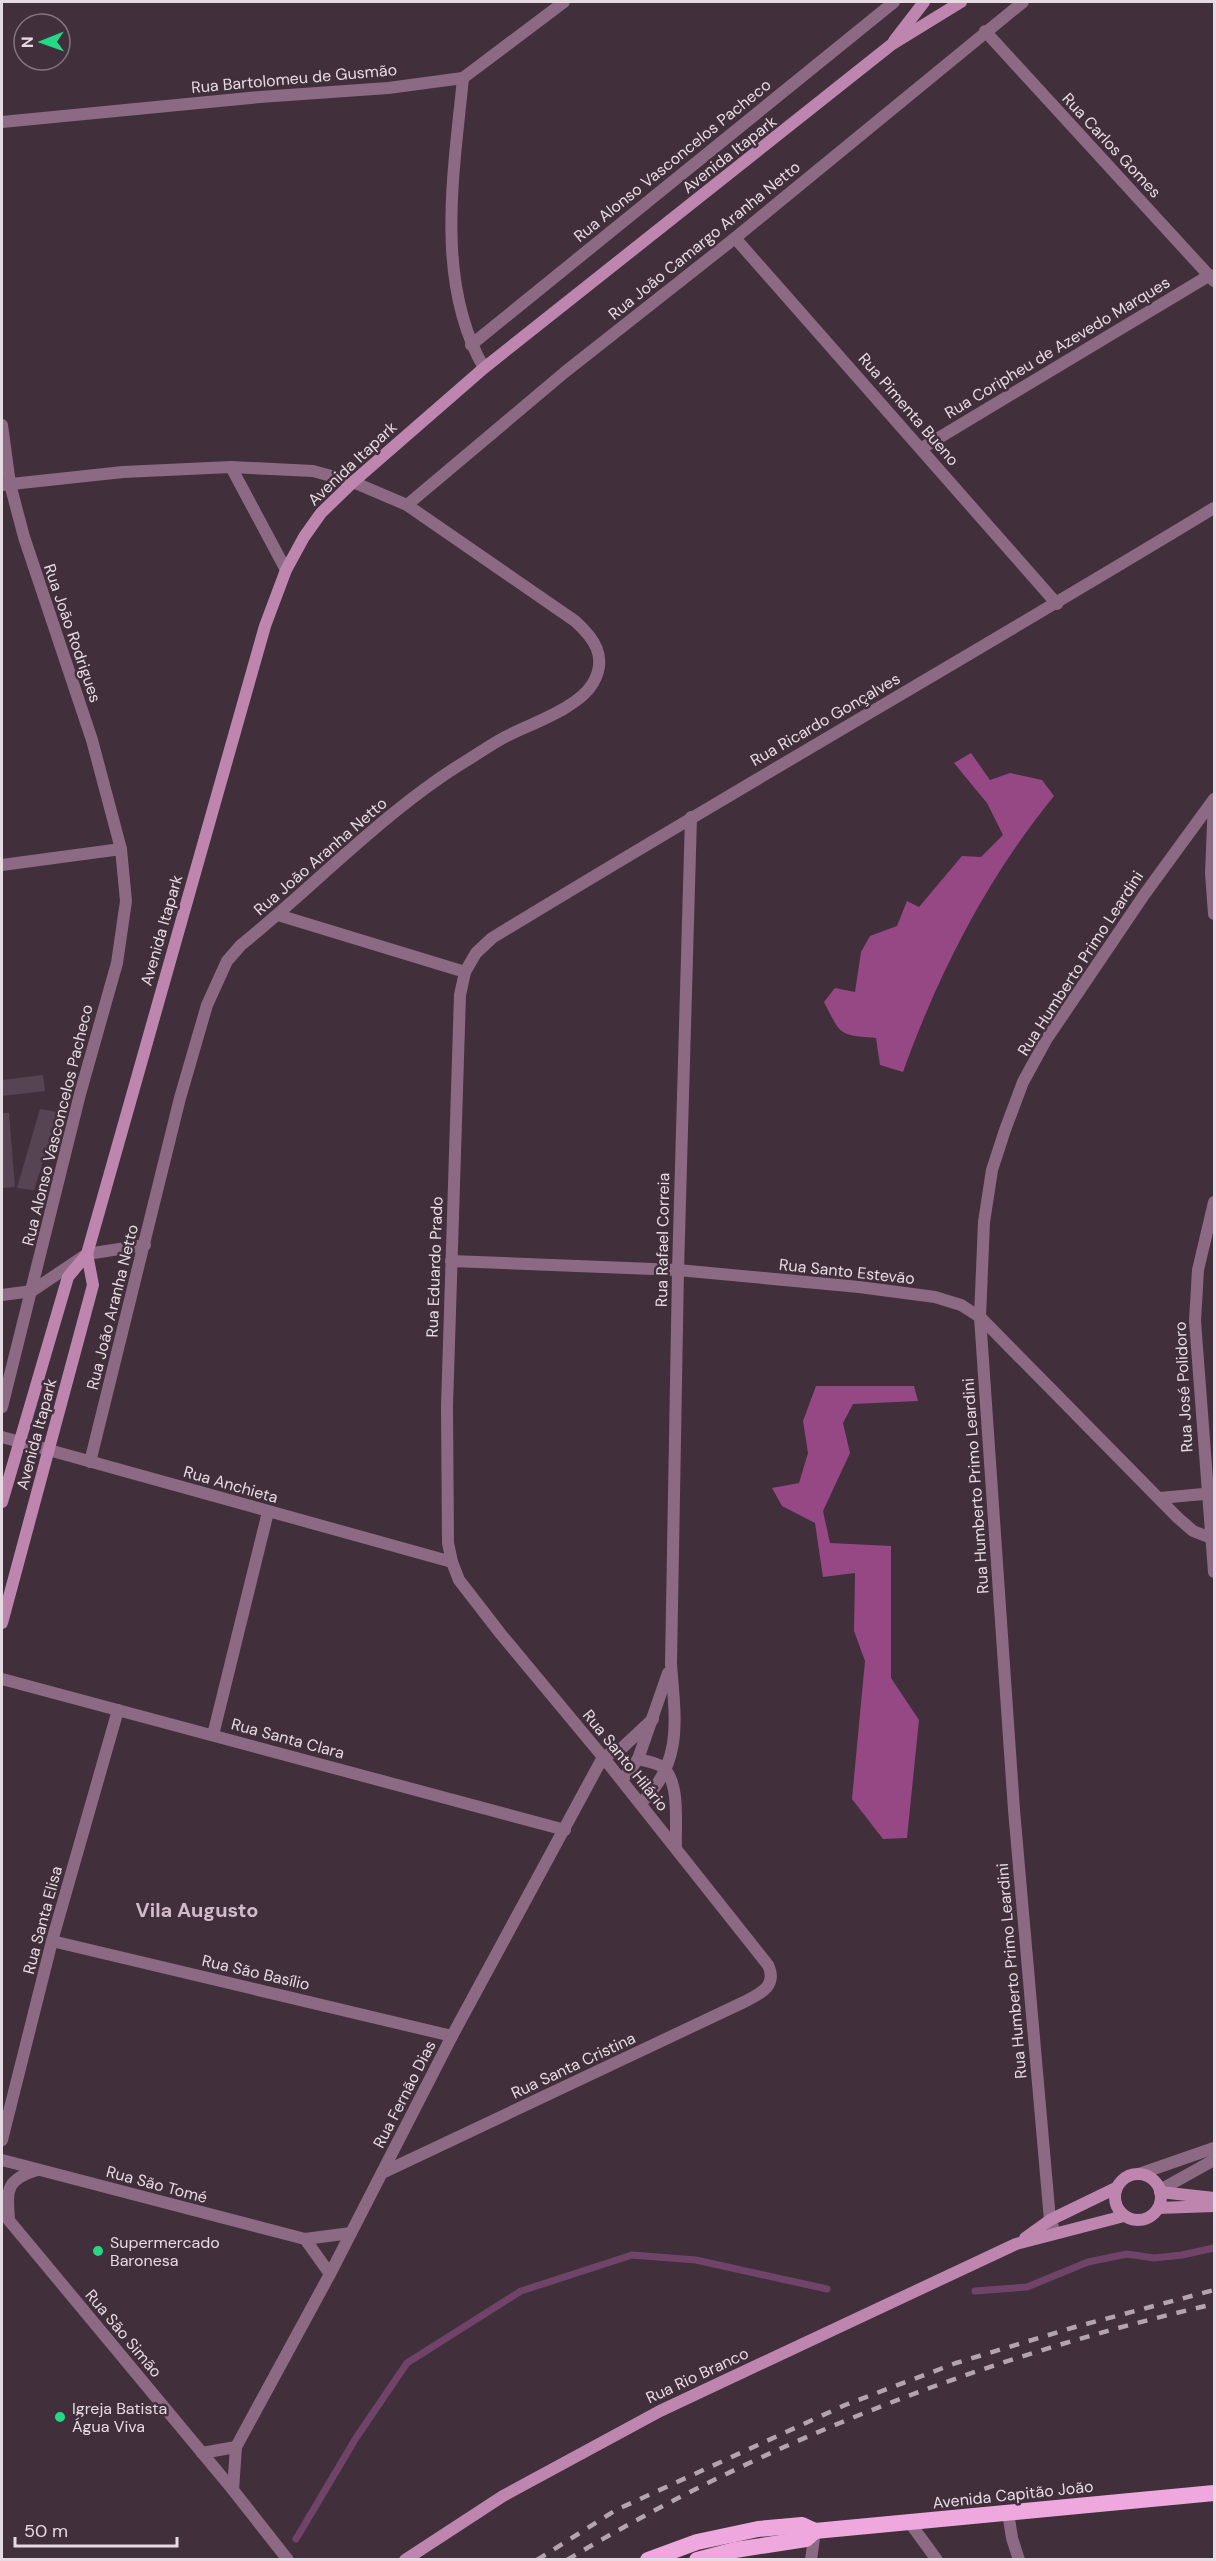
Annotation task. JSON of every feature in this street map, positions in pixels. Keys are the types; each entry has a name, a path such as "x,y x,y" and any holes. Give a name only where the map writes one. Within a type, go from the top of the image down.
{"highway":[{"name":"Avenida Capitão João","path":"648,2559 697,2542 749,2530 802,2525 815,2531 1215,2493"},
{"name":"Avenida Capitão João","path":"697,2559 735,2550 806,2539 815,2531"}],"main road":[{"path":"891,45 924,2"},
{"name":"Avenida Itapark","path":"2,1503 68,1277 87,1254 265,626 286,570 304,537 321,513 353,482 484,368 891,45 961,2"},
{"name":"Avenida Itapark","path":"2,1623 93,1285 87,1254"},
{"path":"1139,2174 1152,2179 1160,2191 1158,2208 1147,2219 1139,2221 1124,2216 1115,2203 1116,2188 1125,2177 1139,2174"},
{"name":"Rua Rio Branco","path":"1016,2244 1050,2220 1116,2188"},
{"path":"1160,2191 1215,2198"},
{"path":"1158,2208 1215,2206"},
{"name":"Rua Rio Branco","path":"405,2559 503,2496 660,2411 1016,2244 1055,2232 1124,2216"}],"street":[{"name":"Rua Bartolomeu de Gusmão","path":"2,122 260,97 388,88 463,78 564,2"},
{"name":"Rua Alonso Vasconcelos Pacheco","path":"471,345 894,2"},
{"name":"Rua João Camargo Aranha Netto","path":"406,505 574,365 735,238 1023,2"},
{"name":"Rua Carlos Gomes","path":"985,31 1212,278"},
{"path":"463,78 453,206 453,261 461,310 471,345 484,368"},
{"name":"Rua Pimenta Bueno","path":"735,238 1057,604"},
{"name":"Rua Coripheu de Azevedo Marques","path":"922,448 1212,278"},
{"name":"Rua João Rodrigues","path":"2,425 6,485 92,740 121,849"},
{"path":"231,467 286,570"},
{"name":"Rua João Aranha Netto","path":"6,485 123,472 231,467 313,471 353,482 406,505 575,621 591,635 599,651 600,663 597,675 581,698 503,739 448,772 403,806 241,945 227,961 207,1005 180,1098 90,1462"},
{"name":"Rua Ricardo Gonçalves","path":"465,972 476,953 492,938 691,817 1057,604 1215,508"},
{"path":"1214,800 1211,873 1215,914"},
{"name":"Rua Humberto Primo Leardini","path":"1055,2232 1050,2220 1014,1810 980,1317 984,1222 992,1170 1023,1082 1046,1040 1092,971 1144,895 1214,800"},
{"name":"Rua Rafael Correia","path":"641,1803 655,1790 666,1771 671,1755 674,1722 671,1664 678,1270 691,817"},
{"path":"2,865 121,849"},
{"name":"Rua Alonso Vasconcelos Pacheco","path":"2,1407 80,1094 117,963 126,901 121,849"},
{"path":"278,915 465,972"},
{"name":"Rua Eduardo Prado","path":"452,1562 448,1543 447,1406 458,1021 465,972"},
{"name":"Rua José Polidoro","path":"1215,1202 1198,1270 1195,1321 1211,1494 1215,1572"},
{"path":"2,1295 32,1291 87,1254 145,1245"},
{"name":"Rua Santo Estevão","path":"451,1261 678,1270 934,1297 961,1305 980,1317 1193,1531 1213,1537"},
{"name":"Rua Anchieta","path":"2,1437 452,1562"},
{"path":"1160,1498 1211,1494"},
{"path":"213,1735 268,1512"},
{"name":"Rua Santo Hilário","path":"452,1562 459,1580 487,1617 641,1803 768,1965 772,1980"},
{"name":"Rua Rafael Correia","path":"622,1780 638,1759 671,1664"},
{"name":"Rua Santa Clara","path":"2,1679 565,1830"},
{"name":"Rua Santa Elisa","path":"2,2140 52,1941 118,1710"},
{"name":"Rua Rafael Correia","path":"603,1757 622,1748 653,1719"},
{"name":"Rua Fernão Dias","path":"233,2490 236,2447 330,2274 452,2036 603,1757"},
{"path":"638,1759 653,1762 666,1771 672,1783 675,1797 676,1847"},
{"name":"Rua São Basílio","path":"52,1941 452,2036"},
{"name":"Rua Santa Cristina","path":"382,2173 752,1998 769,1986 772,1980"},
{"path":"1139,2174 1215,2148"},
{"name":"Rua São Tomé","path":"2,2160 305,2239 351,2233"},
{"path":"1160,2191 1215,2160"},
{"path":"5,2216 11,2185 16,2177 38,2170"},
{"name":"Rua São Simão","path":"5,2216 288,2559"},
{"path":"305,2239 330,2274"},
{"path":"201,2453 236,2447"},
{"path":"1008,2512 1012,2538 1019,2559"},
{"path":"910,2523 937,2559"},
{"path":"812,2559 815,2531"}],"shaded area":[{"path":"971,753 990,780 1010,773 1042,780 1054,796 1007,860 967,927 932,998 903,1072 880,1065 876,1038 854,1036 842,1031 824,1002 835,988 855,992 861,952 870,936 897,926 907,901 919,907 962,856 981,857 1003,835 987,803 954,763"},
{"path":"816,1386 914,1386 918,1401 853,1404 843,1423 850,1453 823,1511 830,1543 891,1546 891,1678 919,1720 907,1838 883,1839 852,1799 865,1661 854,1631 855,1573 823,1577 815,1523 782,1506 772,1488 799,1483 808,1453 803,1421"}],"building":[{"path":"43,1075 45,1091 2,1096 2,1080"},
{"path":"40,1109 59,1112 34,1190 17,1188"},
{"path":"2,1113 9,1113 15,1187 2,1188"}],"waterway":[{"path":"975,2291 1027,2287 1088,2262 1127,2254 1154,2258 1214,2248"},
{"path":"296,2539 356,2438 407,2363 521,2291 632,2255 696,2260 827,2289"}],"railway":[{"path":"537,2560 616,2510 845,2405 956,2363 1075,2327 1214,2290"},
{"path":"567,2560 721,2477 881,2406 1046,2349 1214,2304"}],"place":[{"name":"Supermercado Baronesa","path":"98,2251"},
{"name":"Igreja Batista Água Viva","path":"60,2417"}],"district":[{"name":"Vila Augusto","path":"197,1910"}]}
